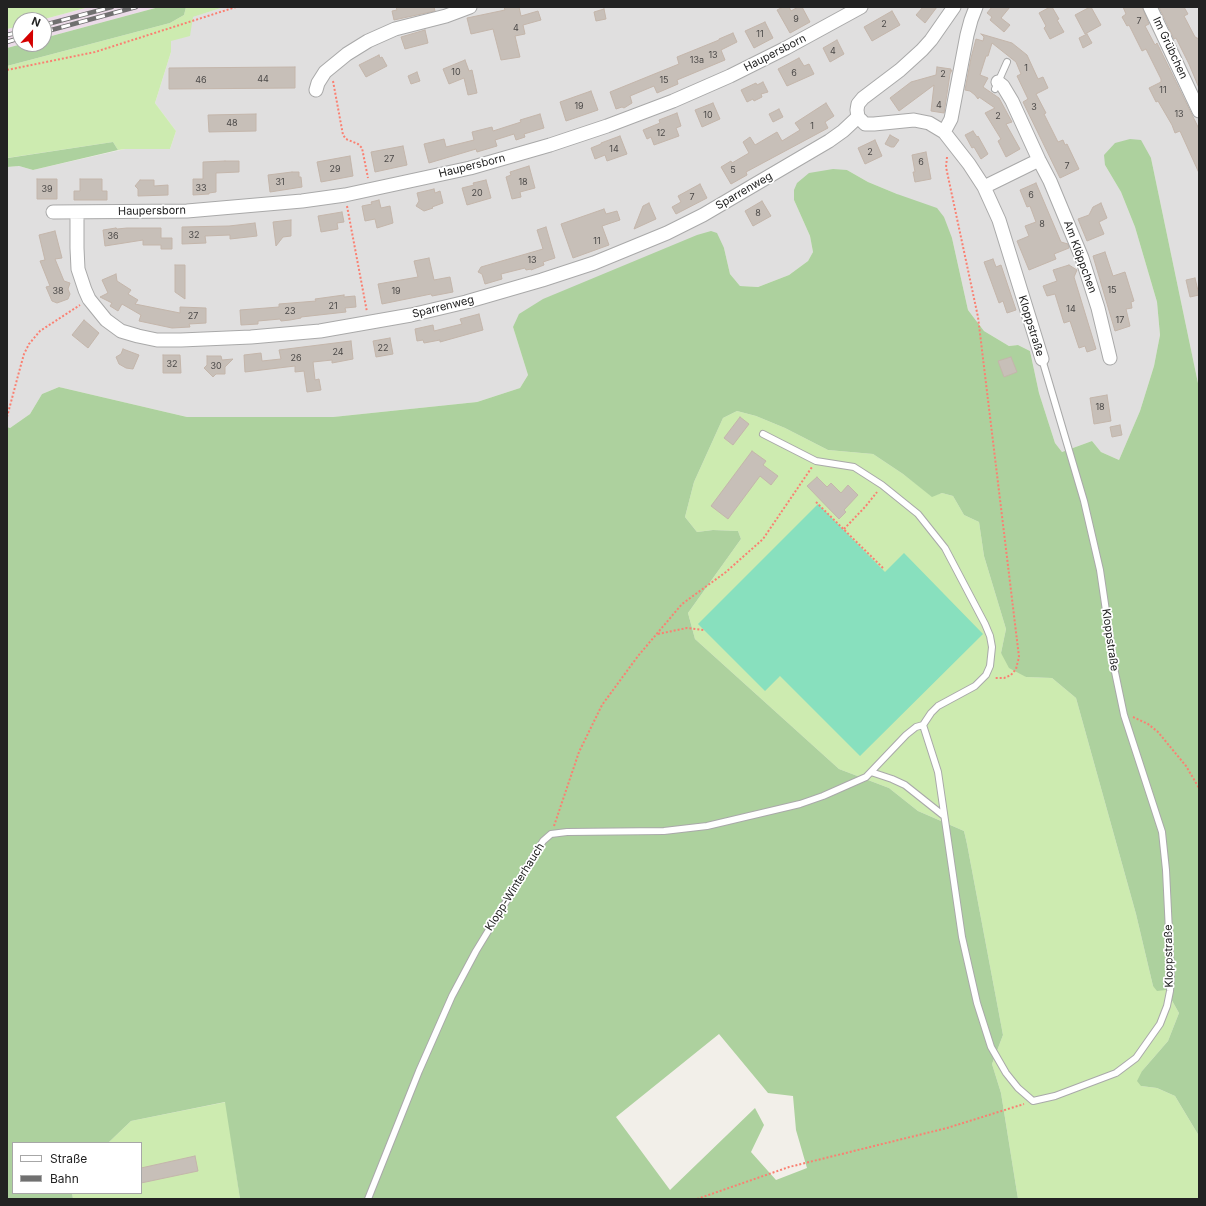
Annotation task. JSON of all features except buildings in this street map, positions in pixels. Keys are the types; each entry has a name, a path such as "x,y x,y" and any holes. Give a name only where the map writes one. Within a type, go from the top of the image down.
{"street":[{"path":"316,90 321,76 331,67 347,54 382,34 412,24 446,16 470,7"},
{"name":"Haupersborn","path":"53,212 194,211 302,201 346,195 470,168 550,145 607,126 673,101 730,76 786,48 861,7"},
{"path":"858,117 858,104 863,98 913,59 931,40 954,7"},
{"path":"944,132 951,119 967,35 976,7"},
{"name":"Im Grübchen","path":"1150,7 1199,112"},
{"name":"Am Klöppchen","path":"997,85 1003,86 1012,100 1050,181 1082,258 1098,308 1110,358"},
{"name":"Kloppstraße","path":"858,117 865,124 922,120 936,126 954,143 984,187 999,220 1042,360"},
{"name":"Sparrenweg","path":"77,212 78,269 89,299 106,320 121,330 138,336 157,340 251,337 320,330 411,315 534,283 629,250 703,215 799,160 844,131 858,117"},
{"path":"984,187 1039,160"}],"lane":[{"name":"Am Klöppchen","path":"997,85 1006,62"},
{"name":"Kloppstraße","path":"1033,1101 1055,1096 1116,1073 1136,1058 1160,1024 1167,1006 1171,973 1166,870 1162,832 1124,715 1114,672 1100,570 1084,501 1042,360"},
{"path":"764,434 816,461 854,468 882,485 918,514 945,548 990,636 992,647 991,659 986,675 975,686 938,706 923,725 938,772 962,937 977,1003 991,1047 1006,1073 1018,1088 1033,1101"},
{"name":"Klopp-Winterhauch","path":"368,1199 419,1071 452,996 476,951 521,876 543,841 551,834 567,832 664,831 707,826 800,804 866,777 906,736 916,727 923,725"},
{"path":"871,772 892,778 905,785 944,816"}],"path":[{"path":"7,70 95,52 236,7"},
{"path":"331,67 343,135 346,139 358,144 362,148 370,189"},
{"path":"954,143 948,154 946,167 978,317 1019,657 1016,669 1011,675 997,679 986,675"},
{"path":"346,195 369,322"},
{"path":"7,417 24,354 33,338 48,325 89,299"},
{"path":"551,834 579,752 602,705 638,656 682,604 726,572 763,539 816,461"},
{"path":"844,529 865,507 882,485"},
{"path":"816,502 883,568"},
{"path":"656,634 687,628 704,630"},
{"path":"1124,715 1137,718 1158,732 1186,766 1199,788"},
{"path":"697,1199 790,1167 946,1128 1033,1101"}],"shaded area":[{"path":"89,7 159,7 52,36 52,17"},
{"path":"224,7 1199,7 1199,388 1151,158 1105,165 1121,192 1135,227 1157,302 1160,335 1154,366 1140,411 1119,460 1101,452 1092,441 1062,452 1055,443 1039,393 1030,351 1018,345 1009,346 984,331 968,310 952,238 897,194 868,182 847,170 794,200 810,236 813,252 808,261 789,275 758,287 740,286 730,274 724,248 513,327 528,375 520,388 477,402 333,417 187,417 59,387 42,394 30,414 10,428 7,427 7,167 19,166 33,170 125,149 170,149 176,131 155,103 171,52 171,41 192,17"},
{"path":"12,28 12,47 7,48 7,29"}],"green space":[{"path":"7,7 89,7 52,17 52,12 12,12 12,28 7,29"},
{"path":"159,7 186,7 184,15 170,23 7,66 7,48 12,47 12,52 52,52 52,36"},
{"path":"186,7 224,7 193,17 190,36 171,41 171,52 155,103 176,131 170,149 118,150 113,142 7,158 7,66 170,23 184,15"},
{"path":"1130,139 1141,140 1151,158 1199,388 1199,1136 1175,1096 1157,1088 1141,1086 1137,1081 1142,1071 1168,1041 1179,1013 1166,990 1157,991 1153,986 1136,914 1076,698 1052,678 1026,677 1009,668 1001,653 1006,629 984,556 979,522 964,515 953,496 942,493 932,497 903,474 873,454 828,450 785,428 756,416 737,411 723,418 694,482 685,517 697,532 713,530 738,531 741,539 688,613 695,639 839,769 889,788 918,811 964,831 1003,1035 992,1064 1001,1093 1018,1199 240,1199 225,1102 131,1121 109,1142 12,1142 12,1194 72,1194 73,1199 7,1199 7,427 10,428 30,414 42,394 59,387 187,417 333,417 477,402 520,388 528,375 513,327 519,314 543,299 697,235 711,231 717,233 724,248 730,274 740,286 758,287 789,275 808,261 813,252 810,236 794,200 794,190 797,183 809,173 833,169 847,170 868,182 937,208 944,217 952,238 968,310 984,331 1009,346 1018,345 1030,351 1039,393 1055,443 1062,452 1092,441 1101,452 1119,460 1140,411 1154,366 1160,335 1157,302 1135,227 1121,192 1105,165 1104,155 1115,143","holes":["719,1034 768,1093 793,1096 796,1130 807,1168 776,1180 751,1152 764,1125 755,1108 670,1190 616,1117"]},
{"path":"113,142 118,150 33,170 19,166 7,167 8,158"},
{"path":"737,411 756,416 785,428 828,450 873,454 932,496 942,493 953,496 964,515 979,522 984,556 1006,629 1001,653 1026,677 1052,678 1076,698 1136,914 1153,986 1166,990 1179,1013 1168,1041 1142,1071 1141,1086 1157,1088 1175,1096 1199,1136 1199,1199 1018,1199 1001,1093 992,1064 1003,1035 964,831 918,811 889,788 839,769 695,639 688,613 741,539 738,531 713,530 697,532 685,517 694,482 723,418"},
{"path":"818,504 885,572 904,553 983,634 860,756 780,676 765,691 698,624"},
{"path":"226,1102 240,1199 73,1199 72,1194 142,1194 142,1142 109,1142 131,1121"}],"railway":[{"path":"52,23 112,7"},
{"path":"52,30 136,7"},
{"path":"7,35 12,34"},
{"path":"7,42 12,40"}]}
